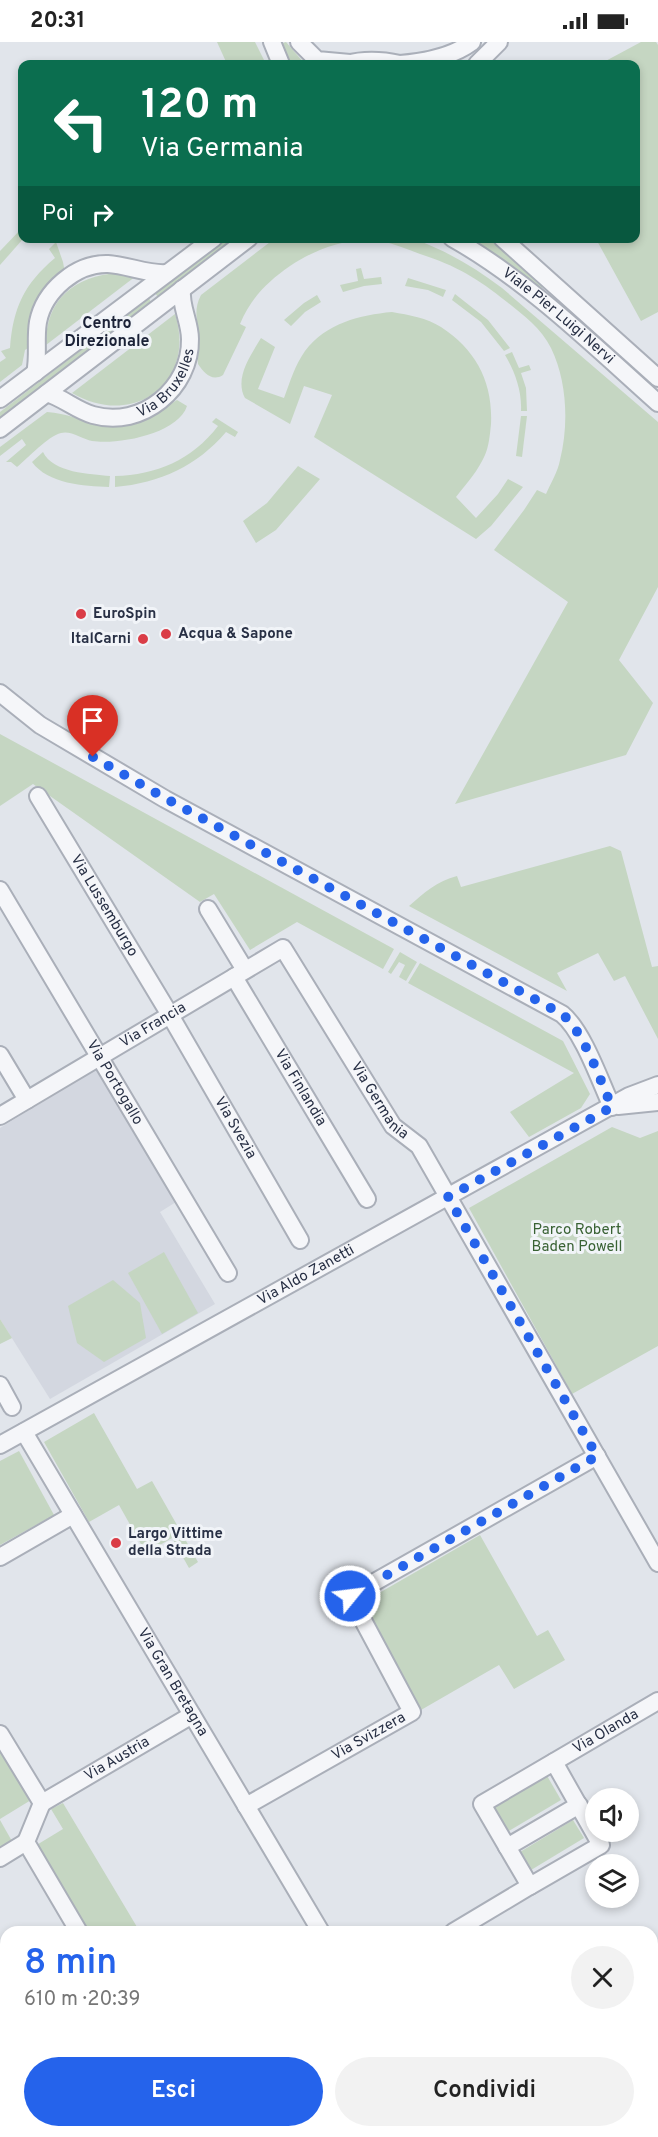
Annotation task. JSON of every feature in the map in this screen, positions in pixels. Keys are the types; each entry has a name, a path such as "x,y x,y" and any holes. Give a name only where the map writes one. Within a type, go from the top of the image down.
{"street":[{"path":"272,42 279,60"},
{"path":"299,42 317,60"},
{"path":"426,60 439,58 464,48 472,42"},
{"path":"481,60 499,42"},
{"path":"365,60 384,60"},
{"path":"0,399 207,243"},
{"path":"0,429 242,243"},
{"name":"Viale Pier Luigi Nervi","path":"460,243 503,270 590,342 658,403"},
{"name":"Viale Pier Luigi Nervi","path":"508,243 658,378"},
{"path":"35,373 38,320 49,297 70,276 90,266 100,264 122,265 167,273"},
{"name":"Via Bruxelles","path":"47,393 83,411 104,416 134,414 162,400 179,381 188,355 190,339 188,319 182,301 182,289"},
{"path":"0,693 39,725"},
{"path":"0,708 39,725 165,798 562,1014 579,1034 612,1107 658,1102"},
{"name":"Via Lussemburgo","path":"38,796 170,1015"},
{"name":"Via Portogallo","path":"0,890 228,1273"},
{"path":"208,909 240,973"},
{"name":"Via Francia","path":"0,1116 283,948"},
{"name":"Via Germania","path":"283,948 393,1126 419,1146 658,1563"},
{"name":"Via Finlandia","path":"240,973 367,1199"},
{"name":"Via Svezia","path":"170,1015 300,1240"},
{"path":"0,1055 27,1100"},
{"name":"Via Aldo Zanetti","path":"0,1445 612,1107 629,1095 658,1085"},
{"path":"0,1385 12,1407"},
{"name":"Via Gran Bretagna","path":"24,1431 317,1926"},
{"name":"Via Svizzera","path":"246,1806 412,1712 350,1596 597,1456"},
{"path":"0,1557 73,1515"},
{"name":"Via Olanda","path":"530,1886 482,1804 658,1701"},
{"name":"Via Austria","path":"42,1803 192,1715"},
{"path":"0,1734 42,1803 26,1842 0,1858"},
{"path":"463,1926 601,1845 554,1762"},
{"path":"507,1847 579,1805"},
{"path":"26,1842 75,1926"}],"shaded area":[{"path":"96,1069 176,1202 160,1212 215,1304 50,1399 0,1319 0,1128"}],"green space":[{"path":"217,42 255,42 264,60 225,60"},
{"path":"286,42 302,60 289,60 283,43"},
{"path":"641,42 656,42 658,45 658,312 641,321 598,243 640,243 640,60 607,60"},
{"path":"18,232 19,243 0,265 0,251"},
{"path":"56,243 65,273 29,333 28,348 25,350 22,365 0,382 0,362 6,358 1,351 10,348 17,309 28,287 55,258 49,249"},
{"path":"221,243 229,243 158,297 155,293"},
{"path":"269,243 341,243 310,254 290,266 267,285 244,315 240,324 246,327 223,375 215,378 209,376 198,364 196,313 201,295"},
{"path":"388,243 424,243 471,266 502,288 658,422 658,587 619,660 653,703 626,755 455,804 568,602 494,550 537,490 546,494 558,468 563,446 565,403 560,374 551,348 526,317 476,279 445,263"},
{"path":"478,243 496,243 544,285 539,291"},
{"path":"361,268 364,279 381,277 382,284 343,292 340,285 358,281 356,269"},
{"path":"118,273 136,276 46,345 51,315 57,303 66,293 88,279"},
{"path":"408,278 446,290 443,297 428,290 405,286"},
{"path":"455,294 488,320 510,348 504,351 481,322 452,300"},
{"path":"317,295 321,302 305,312 291,326 284,320 304,303"},
{"path":"149,298 151,302 0,418 0,412"},
{"path":"392,312 430,321 441,327 464,346 473,357 485,381 491,409 487,448 479,466 456,497 476,518 508,479 523,487 491,526 476,539 314,437 332,395 304,386 290,424 245,398 242,390 241,383 245,367 261,338 275,347 258,389 284,398 301,356 313,341 344,322 368,315"},
{"path":"175,314 179,339 177,361 168,379 155,393 137,402 117,406 95,403 72,393"},
{"path":"512,352 519,368 529,365 531,370 521,373 526,388 527,411 521,411 517,382 505,355"},
{"path":"177,400 187,406 181,416 172,424 146,436 103,442 92,441 65,432 50,438 17,467 11,462 6,462 26,445 22,439 0,456 0,447 47,412 68,415 102,425 122,426 142,420"},
{"path":"521,416 527,416 522,457 516,456"},
{"path":"216,418 238,432 235,437 226,432 203,454 162,477 115,487 115,476 159,469 197,448 218,426 212,422"},
{"path":"43,452 48,459 63,468 110,476 109,487 67,482 47,475 32,462"},
{"path":"298,466 320,479 276,530 256,543 243,521 267,503"},
{"path":"0,734 394,949 383,969 297,922 250,950 214,894 200,902 33,784 0,806"},
{"path":"610,846 621,851 652,967 658,966 658,1039 625,976 614,981 598,953 557,973 567,991 409,906 437,884 450,878 457,876 461,887"},
{"path":"400,952 417,962 406,981 399,977 405,965 399,962 391,974 388,972"},
{"path":"420,963 563,1041 590,1094 581,1108 529,1137 510,1112 574,1073 408,983"},
{"name":"Parco Robert Baden Powell","path":"612,1127 640,1138 658,1131 658,1346 572,1394 469,1208"},
{"path":"164,1252 198,1313 162,1334 128,1273"},
{"path":"113,1280 140,1303 146,1338 104,1362 77,1343 68,1306"},
{"path":"0,1319 12,1338 0,1344"},
{"path":"94,1413 137,1489 152,1481 198,1562 189,1568 172,1538 146,1553 119,1505 89,1522 44,1442"},
{"path":"19,1451 54,1515 0,1545 0,1461"},
{"path":"480,1535 537,1636 548,1630 565,1660 514,1689 499,1665 421,1710 360,1604"},
{"path":"0,1749 31,1800 0,1819"},
{"path":"546,1774 561,1800 507,1832 492,1807"},
{"path":"63,1803 136,1926 83,1926 35,1846 63,1829 51,1809"},
{"path":"0,1820 13,1843 0,1851"},
{"path":"573,1820 584,1838 531,1870 520,1852"}],"place":[{"name":"EuroSpin","path":"81,614"},
{"name":"Acqua & Sapone","path":"166,634"},
{"name":"ItalCarni","path":"143,639"},
{"name":"Largo Vittime della Strada","path":"116,1543"}],"district":[{"name":"Centro Direzionale","path":"107,333"}],"route":[{"path":"93,757 562,1014 579,1034 612,1107 448,1197 597,1456 350,1596"}]}
